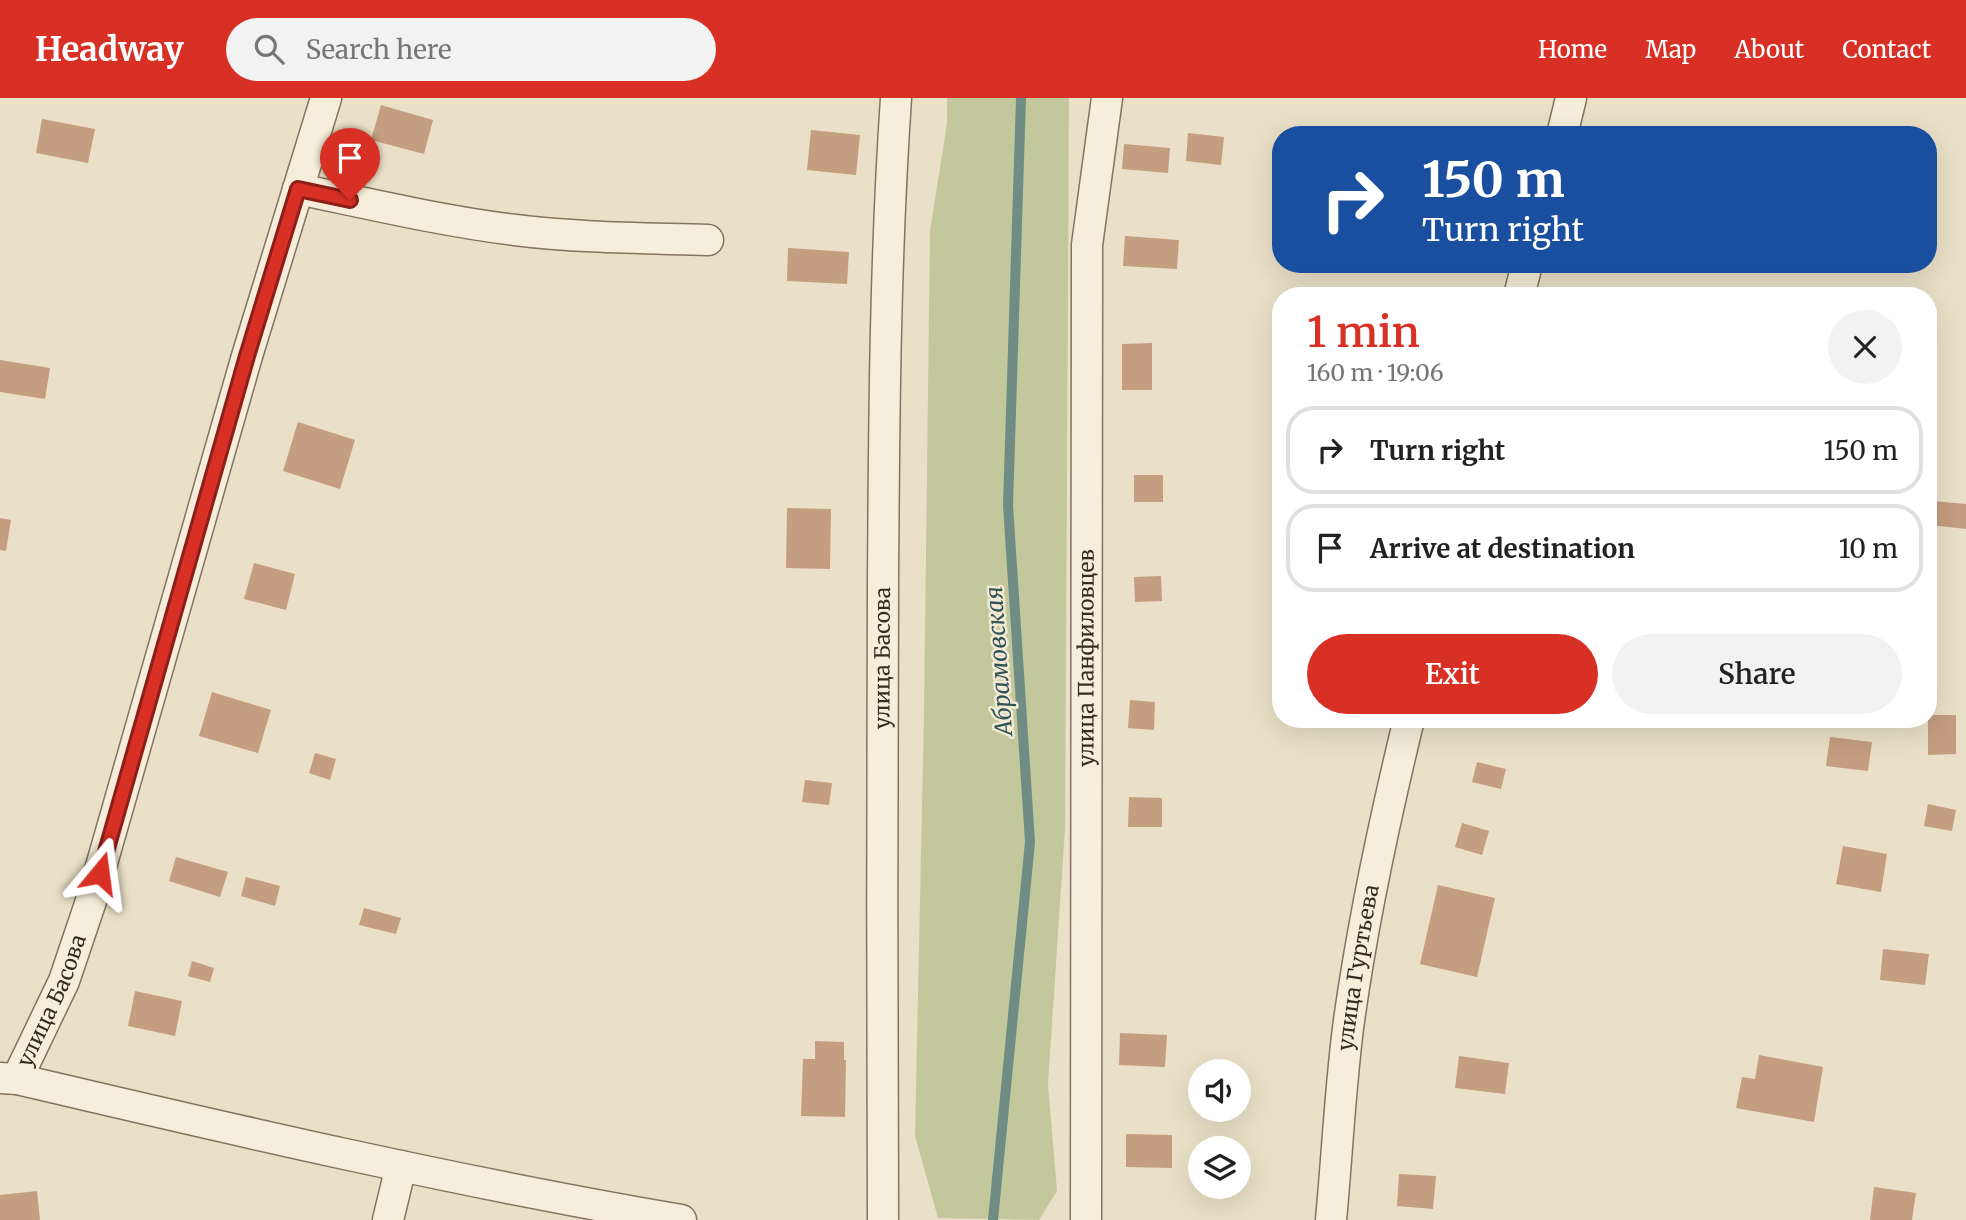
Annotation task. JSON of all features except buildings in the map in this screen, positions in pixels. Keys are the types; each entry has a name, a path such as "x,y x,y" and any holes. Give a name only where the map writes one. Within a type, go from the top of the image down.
{"street":[{"name":"улица Басова","path":"9,1079 64,981 92,898 247,356 326,98"},
{"name":"улица Басова","path":"883,1220 881,800 884,364 888,214 896,98"},
{"name":"улица Панфиловцев","path":"1086,1220 1087,246 1107,98"},
{"path":"1564,126 1571,98"},
{"path":"298,189 453,221 516,230 584,236 709,240"},
{"name":"улица Гуртьева","path":"1331,1220 1348,1030 1364,926 1382,829 1407,728"},
{"path":"9,1079 401,1167 561,1200 681,1220"},
{"path":"388,1220 401,1167"}],"green space":[{"path":"947,98 1069,98 1065,828 1048,1084 1057,1191 1039,1220 938,1218 915,1136 930,231 947,123"}],"waterway":[{"name":"Абрамовская","path":"993,1220 1030,842 1008,505 1021,98"}],"route":[{"path":"100,873 247,356 298,189 350,200"}]}
